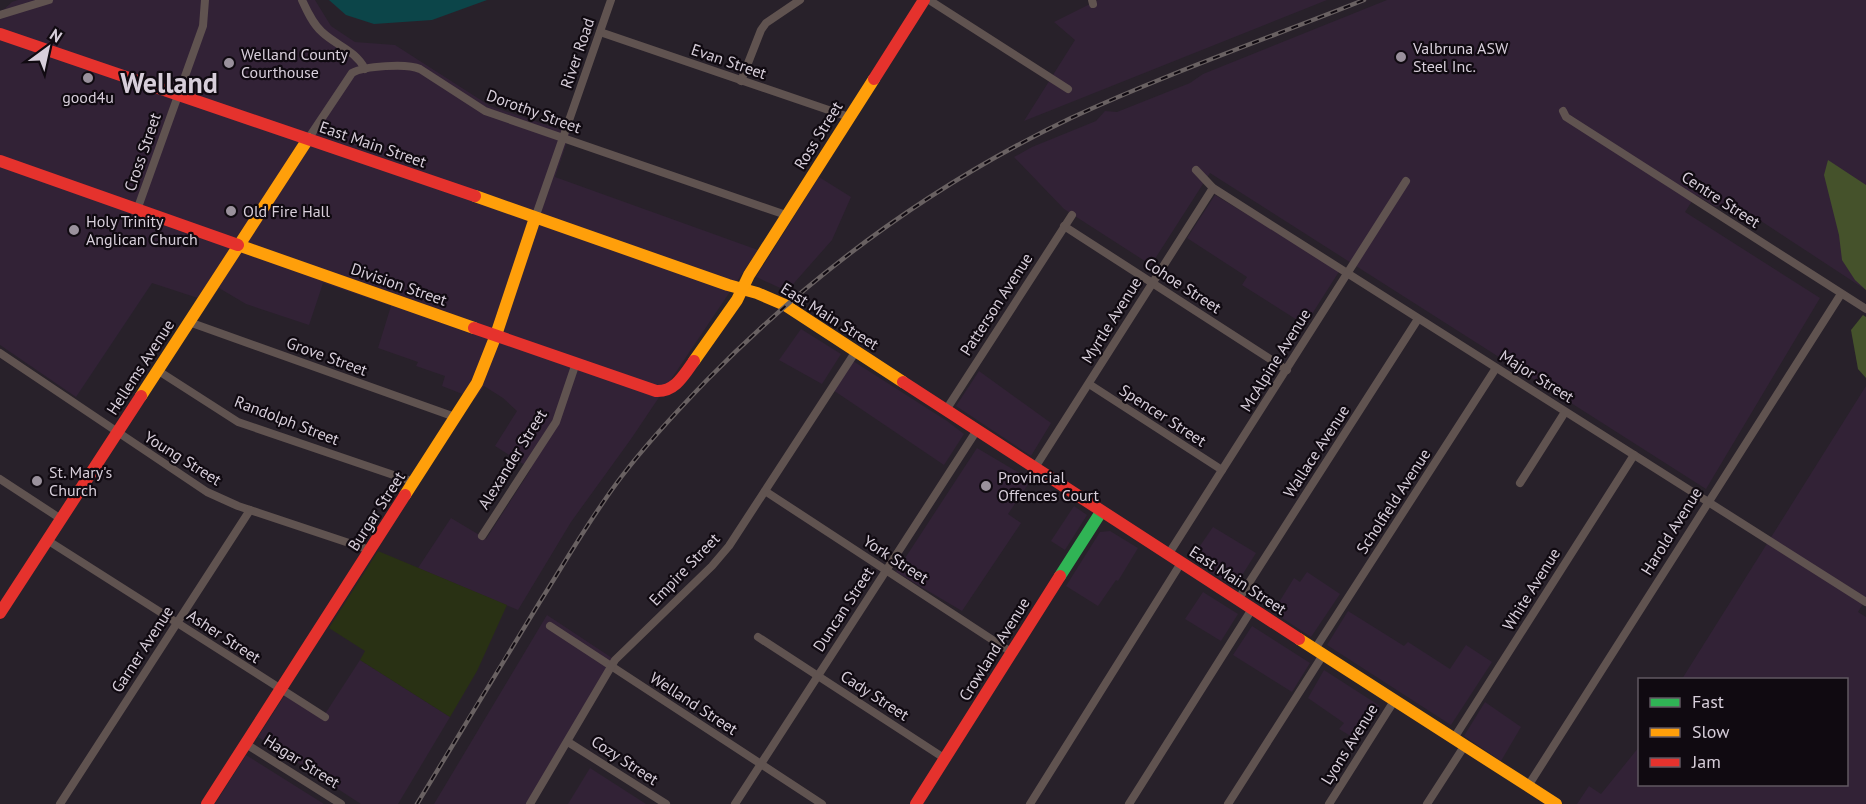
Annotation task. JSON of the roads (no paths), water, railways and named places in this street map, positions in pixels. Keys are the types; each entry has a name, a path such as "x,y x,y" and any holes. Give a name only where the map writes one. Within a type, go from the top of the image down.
{"main road":[{"name":"Ross Street","path":"742,289 786,215 924,0"},
{"name":"East Main Street","path":"0,34 785,305 1101,512 1556,804"},
{"name":"Hellems Avenue","path":"1,608 308,139"},
{"name":"Division Street","path":"0,161 651,390 670,391 680,380 737,300 742,289"},
{"name":"Burgar Street","path":"207,804 478,381 496,335 535,218"},
{"path":"527,246 538,231 548,227 591,237"},
{"name":"Crowland Avenue","path":"916,804 1101,512"}],"street":[{"path":"0,15 49,0"},
{"name":"Cross Street","path":"137,210 204,22 205,0"},
{"path":"302,0 316,26 356,56 365,69 357,70 348,77 308,139"},
{"name":"River Road","path":"535,218 611,0"},
{"path":"741,81 761,30 766,23 800,0"},
{"path":"928,0 1068,89"},
{"name":"Evan Street","path":"600,32 849,117"},
{"name":"Dorothy Street","path":"365,69 390,66 415,67 485,111 786,215"},
{"name":"Centre Street","path":"1563,111 1566,117 1866,309"},
{"name":"Major Street","path":"1196,170 1213,188 1866,602"},
{"name":"McAlpine Avenue","path":"1168,555 1406,181"},
{"name":"Myrtle Avenue","path":"1035,469 1213,188"},
{"name":"Patterson Avenue","path":"946,410 1072,215"},
{"name":"Cohoe Street","path":"1064,226 1287,370"},
{"name":"Harold Avenue","path":"1528,786 1841,294"},
{"name":"Wallace Avenue","path":"1238,600 1418,319"},
{"name":"Grove Street","path":"189,322 455,417"},
{"name":"Empire Street","path":"531,804 615,660 719,558 856,351"},
{"name":"Young Street","path":"0,353 197,487 250,510 370,550"},
{"name":"Alexander Street","path":"482,536 556,422 576,363"},
{"name":"Scholfield Avenue","path":"1228,804 1319,652 1496,368"},
{"name":"Randolph Street","path":"158,370 238,422 414,482"},
{"name":"Spencer Street","path":"1089,384 1222,470"},
{"path":"1520,483 1565,412"},
{"name":"Duncan Street","path":"735,804 977,430"},
{"name":"White Avenue","path":"1427,804 1459,742 1634,455"},
{"path":"0,479 60,519"},
{"name":"York Street","path":"765,491 1011,652"},
{"name":"Garner Avenue","path":"60,804 250,510"},
{"name":"Asher Street","path":"47,540 324,717"},
{"path":"1030,804 1181,563"},
{"path":"1129,804 1252,609"},
{"name":"Welland Street","path":"550,626 822,804"},
{"name":"Cady Street","path":"758,637 945,758"},
{"name":"Lyons Avenue","path":"1329,804 1394,701"},
{"name":"Cozy Street","path":"568,742 666,804"},
{"name":"Hagar Street","path":"246,744 341,804"}],"water":[{"path":"329,0 487,0 432,20 374,24 346,15"}],"railway":[{"path":"417,804 580,537 622,476 707,380 789,303 833,267 924,201 1021,143 1143,86 1364,0"}],"place":[{"name":"Valbruna ASW Steel Inc.","path":"1401,57"},
{"name":"Welland County Courthouse","path":"229,63"},
{"name":"good4u","path":"88,78"},
{"name":"Old Fire Hall","path":"231,211"},
{"name":"Holy Trinity Anglican Church","path":"74,230"},
{"name":"St. Mary's Church","path":"37,481"},
{"name":"Provincial Offences Court","path":"986,486"}],"district":[{"name":"Welland","path":"169,82"}]}
